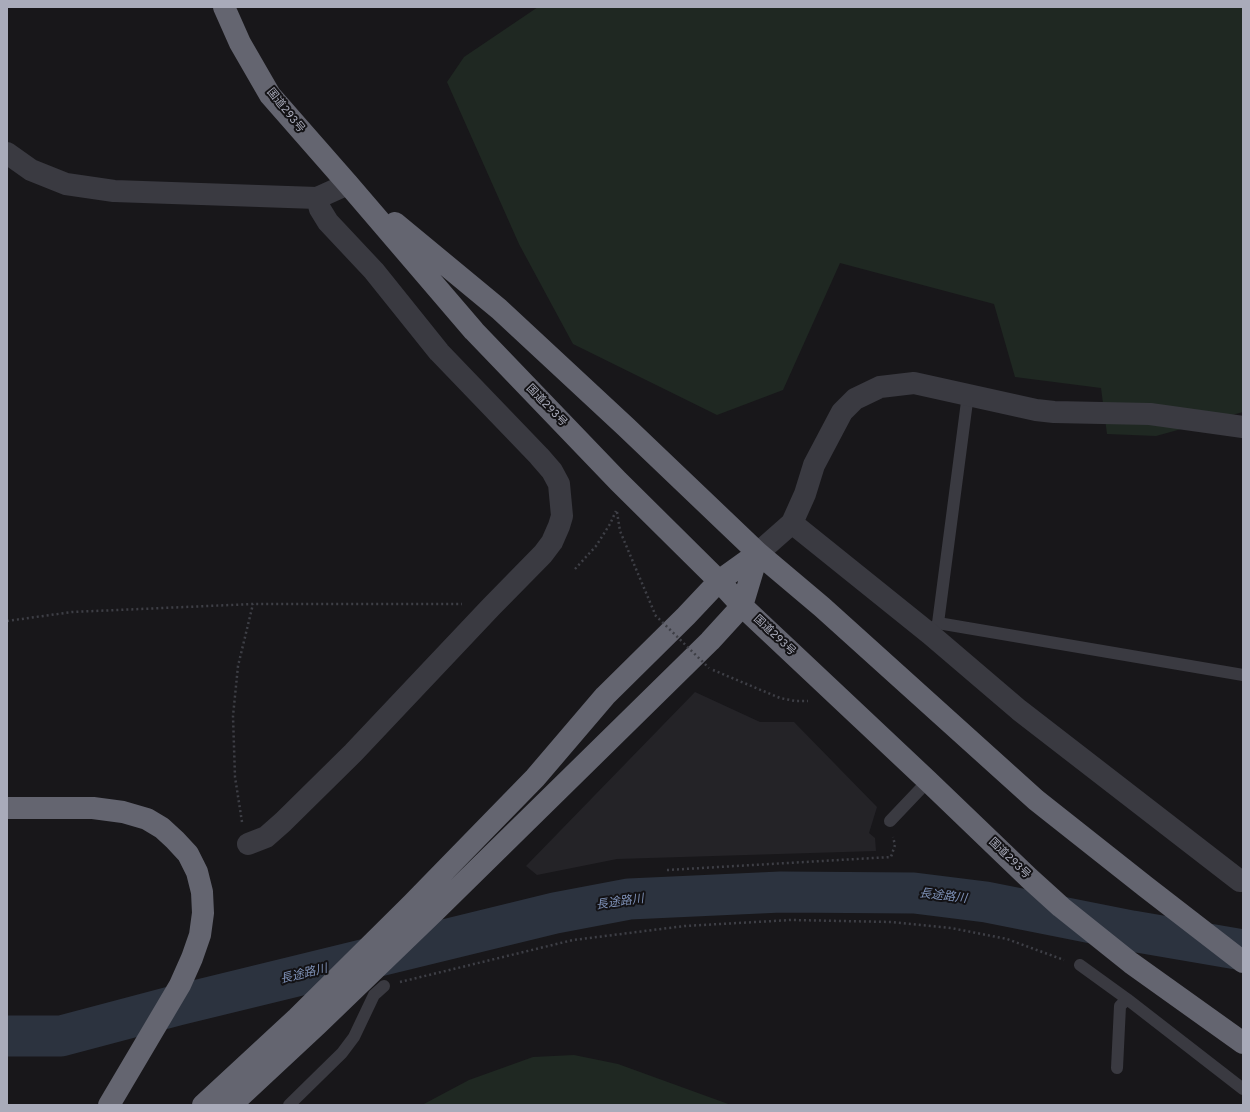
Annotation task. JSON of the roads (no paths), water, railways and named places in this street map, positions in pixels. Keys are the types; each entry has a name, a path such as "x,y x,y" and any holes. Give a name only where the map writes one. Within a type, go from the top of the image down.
{"highway":[{"name":"国道293号","path":"224,7 240,43 270,95 474,331 618,481 719,581 742,606 1061,907 1131,963 1243,1043"},
{"name":"国道293号","path":"348,184 499,309 626,427 758,554 822,608 1036,800 1243,962"},
{"path":"230,1105 412,904 535,778 605,696 719,581 758,554"},
{"path":"203,1105 307,1021 436,910 710,641 742,606 758,554"},
{"path":"7,808 93,808 123,812 147,819 162,828 175,840 188,854 197,872 202,892 203,913 200,936 192,958 180,985 109,1105"}],"street":[{"path":"7,153 31,170 66,184 114,191 317,198 348,184"},
{"path":"248,844 266,837 284,822 353,753 543,554 552,542 562,516 559,484 552,471 439,352 374,271 328,222 320,209 317,198"},
{"path":"758,554 792,523 805,494 814,466 829,434 842,412 855,399 880,387 914,383 1036,410 1054,412 1150,414 1243,427"},
{"path":"792,523 934,628 1019,710 1240,881"}],"lane":[{"path":"968,394 934,628 1243,676"},
{"path":"890,821 928,781"},
{"path":"1080,965 1127,999 1243,1089"},
{"path":"289,1105 342,1053 354,1036 374,995 384,986"},
{"path":"1117,1068 1120,1006 1127,999"}],"waterway":[{"name":"長途路川","path":"7,1036 61,1036 178,1005 555,913 629,899 781,892 914,893 986,902 1132,931 1243,950"}]}
